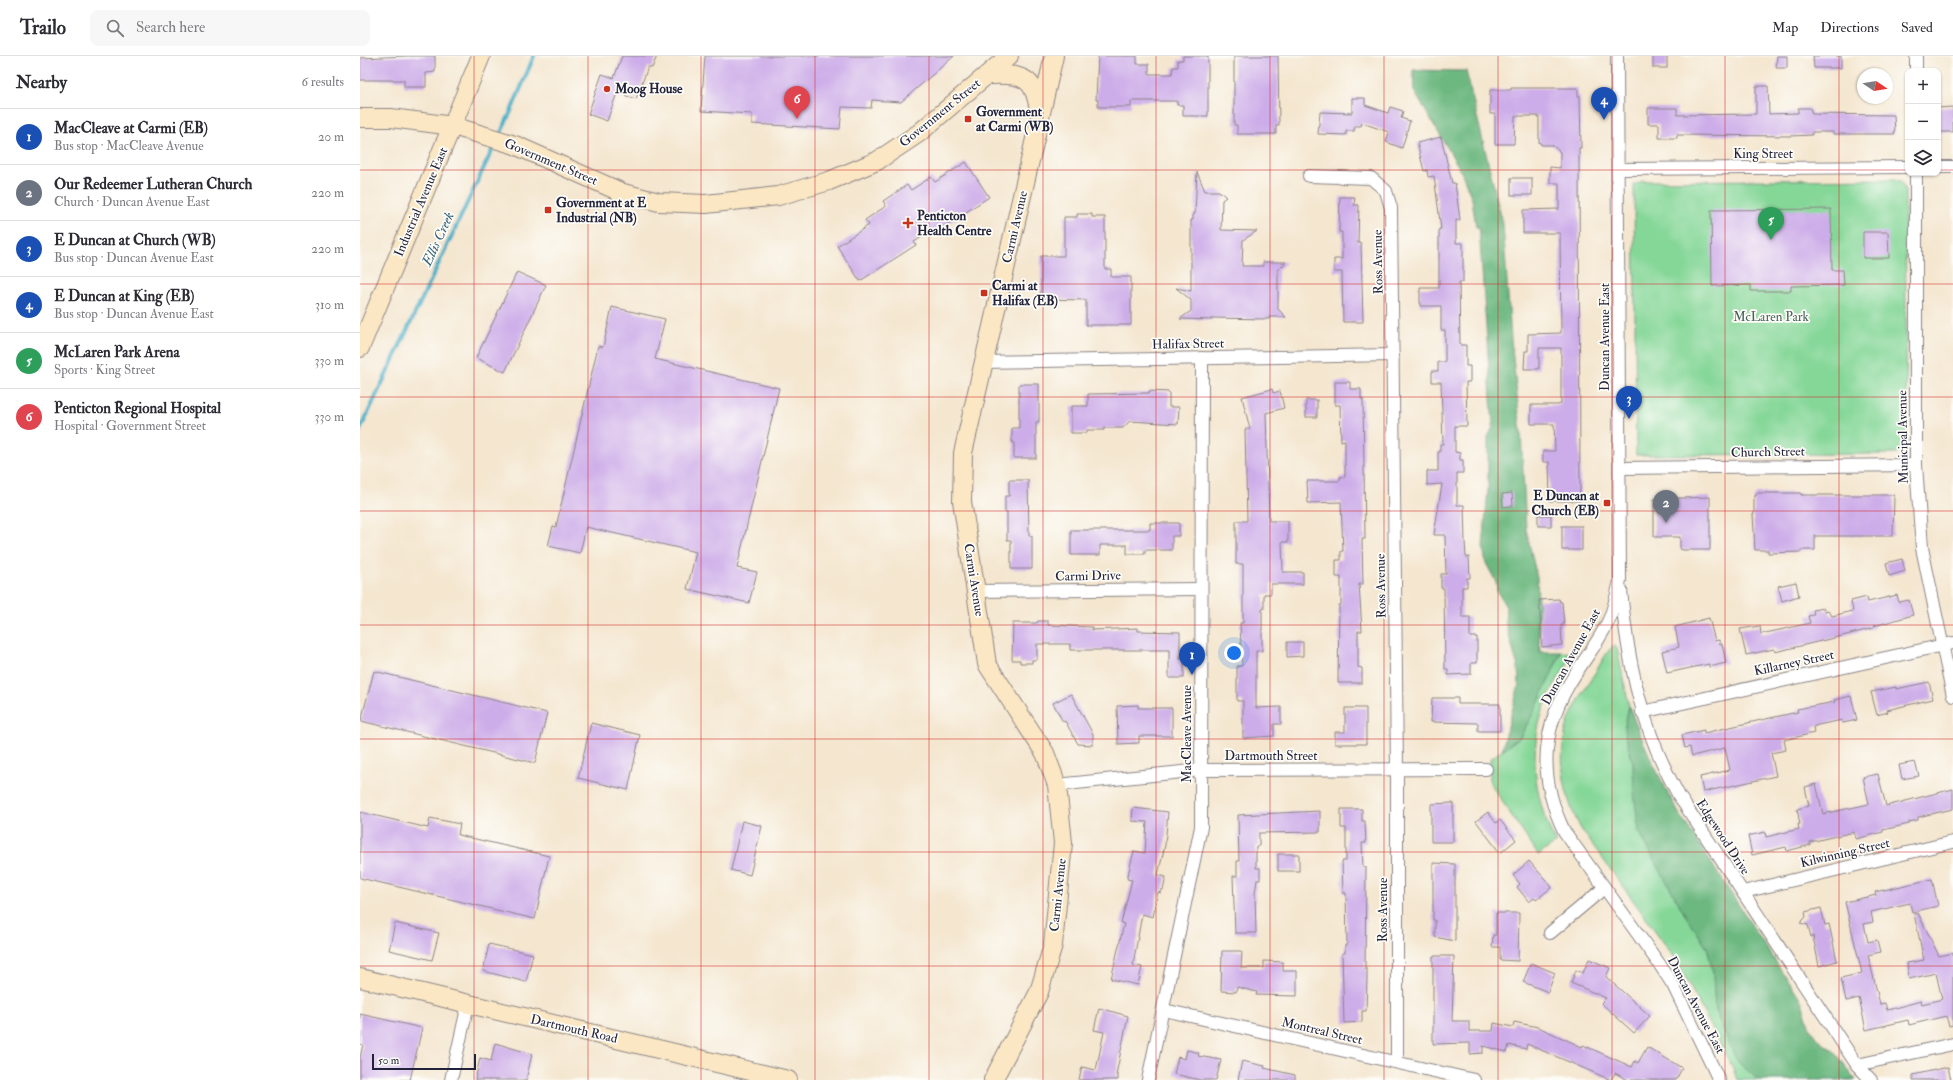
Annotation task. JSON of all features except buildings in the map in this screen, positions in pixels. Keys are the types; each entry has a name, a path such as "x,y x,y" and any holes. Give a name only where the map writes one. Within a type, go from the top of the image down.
{"street":[{"name":"Industrial Avenue East","path":"360,348 481,56"},
{"name":"Government Street","path":"360,118 391,118 453,126 482,134 515,146 623,193 659,202 706,204 778,196 829,181 877,161 919,133 1009,56"},
{"name":"Carmi Avenue","path":"992,1080 1039,992 1053,945 1063,843 1057,785 1045,753 987,664 962,501 962,453 1054,56"},
{"name":"Duncan Avenue East","path":"1617,56 1619,169 1620,580 1613,610 1606,625 1560,701 1554,715 1547,749 1546,772 1554,811 1564,831 1669,978 1718,1080"},
{"path":"1916,56 1916,68"},
{"path":"987,75 1007,74 1028,81 1033,88 1041,115"},
{"name":"King Street","path":"1619,169 1905,167"},
{"path":"1941,167 1953,167"},
{"name":"Ross Avenue","path":"1309,176 1371,178 1386,191 1391,208 1397,770 1397,1062"},
{"name":"Municipal Avenue","path":"1916,176 1916,465 1922,548 1947,644 1953,696"},
{"name":"Halifax Street","path":"983,362 1393,355"},
{"name":"MacCleave Avenue","path":"1148,1080 1164,1010 1201,827 1202,358"},
{"name":"Church Street","path":"1620,468 1916,465"},
{"name":"Edgewood Drive","path":"1620,580 1633,676 1642,712 1665,770 1679,796 1857,1065 1871,1080"},
{"name":"Carmi Drive","path":"976,591 1201,589"},
{"name":"Killarney Street","path":"1642,712 1947,644"},
{"name":"Dartmouth Street","path":"1057,785 1201,770 1486,769"},
{"name":"Kilwinning Street","path":"1743,892 1953,842"},
{"path":"1550,933 1604,888"},
{"name":"Dartmouth Road","path":"360,978 788,1080"},
{"path":"451,1080 468,1004"},
{"name":"Montreal Street","path":"1164,1010 1474,1080"},
{"path":"1857,1065 1953,1044"}],"green space":[{"path":"1413,70 1466,71 1503,224 1511,339 1521,433 1526,529 1537,578 1540,652 1561,652 1537,706 1520,737 1502,750 1519,684 1518,667 1505,622 1506,607 1497,591 1496,582 1486,563 1483,547 1488,488 1488,437 1493,427 1479,227 1476,227 1472,199 1461,171 1414,91"},
{"name":"McLaren Park","path":"1896,179 1901,181 1905,191 1907,443 1905,448 1896,454 1636,455 1634,185 1642,181"},
{"path":"1614,645 1617,648 1629,706 1624,730 1633,763 1634,793 1684,913 1707,947 1713,972 1715,1011 1758,1080 1737,1080 1733,1068 1675,958 1581,829 1569,801 1565,787 1562,757 1567,727 1579,699 1605,656"},
{"path":"1561,652 1575,653 1561,673 1545,705 1539,724 1535,764 1541,805 1556,843 1538,855 1490,783 1490,759 1520,737 1537,706"},
{"path":"1629,706 1652,762 1680,815 1802,1002 1810,1028 1820,1041 1835,1052 1856,1080 1758,1080 1737,1061 1715,1011 1713,972 1707,947 1684,913 1639,832 1634,793 1633,763 1624,730"}],"waterway":[{"name":"Ellis Creek","path":"500,135 534,56"},
{"name":"Ellis Creek","path":"360,430 495,144"}],"place":[{"name":"Moog House","path":"607,89"},
{"name":"Penticton Regional Hospital","path":"797,119"},
{"name":"Government at Carmi (WB)","path":"968,119"},
{"name":"E Duncan at King (EB)","path":"1604,120"},
{"name":"Government at E Industrial (NB)","path":"548,210"},
{"name":"Penticton Health Centre","path":"908,223"},
{"name":"McLaren Park Arena","path":"1771,240"},
{"name":"Carmi at Halifax (EB)","path":"984,293"},
{"name":"E Duncan at Church (WB)","path":"1629,419"},
{"name":"E Duncan at Church (EB)","path":"1607,503"},
{"name":"Our Redeemer Lutheran Church","path":"1666,523"},
{"name":"MacCleave at Carmi (EB)","path":"1192,675"}]}
